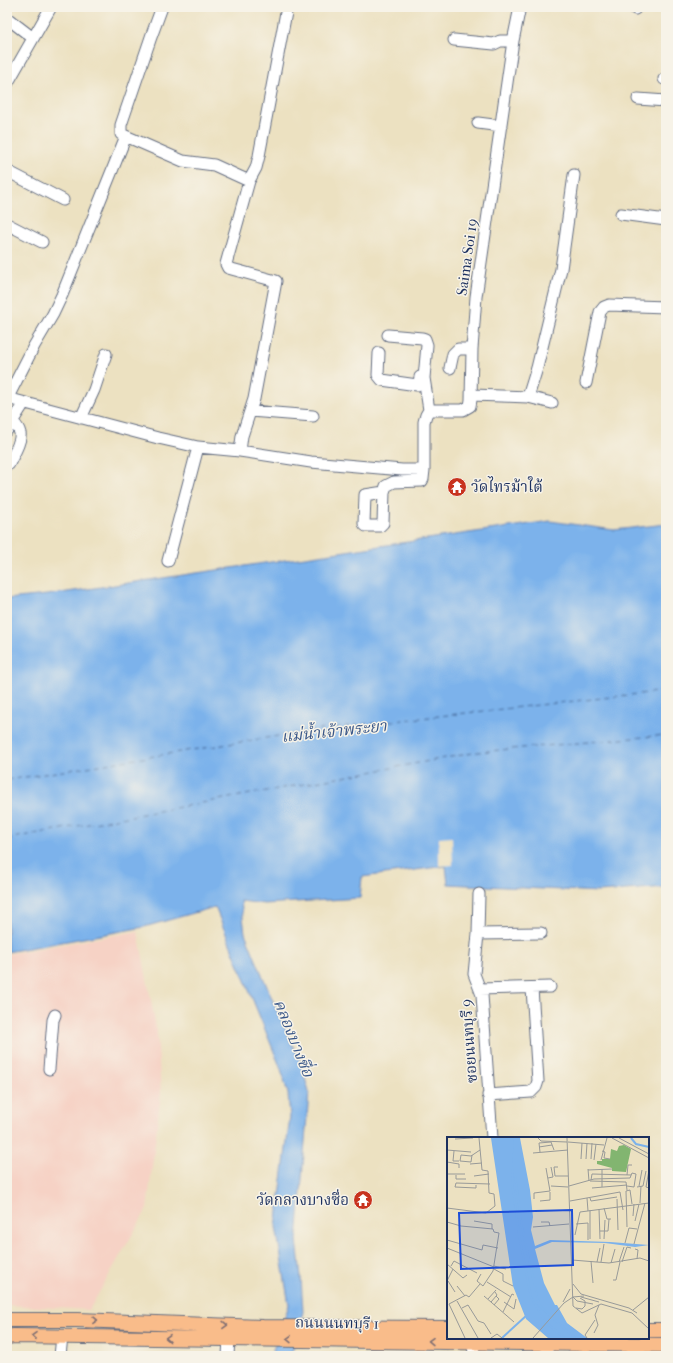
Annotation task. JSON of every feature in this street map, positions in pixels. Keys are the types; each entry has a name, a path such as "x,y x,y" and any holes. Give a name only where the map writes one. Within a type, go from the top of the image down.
{"main road":[{"path":"7,1314 56,1319"},
{"name":"ถนนนนทบุรี 1","path":"7,1320 56,1319 263,1333 315,1334 447,1328"},
{"path":"649,1330 666,1330"},
{"name":"ถนนนนทบุรี 1","path":"9,1336 229,1338 263,1333"},
{"name":"ถนนนนทบุรี 1","path":"315,1334 474,1349 547,1350 666,1345"}],"street":[{"path":"8,80 51,7"},
{"path":"162,7 121,125 121,134 183,161 214,165 250,181"},
{"path":"240,451 242,436 254,399 276,281 228,268 226,266 250,181 256,168 259,156 287,7"},
{"name":"Saima Soi 19","path":"472,395 472,349 476,297 513,41 520,7"},
{"path":"7,18 33,38"},
{"path":"454,40 494,44 500,41 513,41"},
{"path":"638,99 666,101"},
{"path":"478,123 501,126"},
{"path":"126,136 62,295 7,399 198,447 240,451 312,462 402,470 422,470"},
{"path":"7,171 63,200"},
{"path":"528,397 537,368 561,269 574,175"},
{"path":"621,214 666,220"},
{"path":"7,224 42,242"},
{"path":"586,383 600,312 604,307 609,304 666,307"},
{"path":"384,492 386,486 394,482 422,481 424,479 422,470 424,422 429,410 424,378 427,345 425,339 388,335"},
{"path":"450,368 453,354 458,349 472,349"},
{"path":"378,353 378,375 382,380 417,385 420,377 424,378"},
{"path":"81,418 94,390 106,354"},
{"path":"429,410 463,410 470,406 472,395 528,397 552,403"},
{"path":"9,464 20,438 20,432 17,427 10,426 24,403"},
{"path":"250,411 312,416"},
{"path":"168,562 198,447"},
{"name":"ซอยนนทบุรี 9","path":"479,894 478,934 474,974 482,995 492,1137"},
{"path":"478,934 541,933"},
{"path":"480,989 550,987"},
{"path":"488,1095 531,1092 536,1087 538,1081 532,988"},
{"path":"49,1069 52,1020 55,1015"},
{"path":"60,1356 62,1336"},
{"path":"228,1356 229,1338"}],"shaded area":[{"path":"138,931 157,1033 161,1093 147,1209 89,1310 7,1305 7,1087 12,1021 7,1003 7,954"}],"water":[{"name":"แม่น้ำเจ้าพระยา","path":"550,521 614,530 666,524 666,887 599,892 448,884 446,866 362,877 360,898 264,904 241,901 245,933 277,1011 300,1061 309,1092 297,1240 303,1312 293,1349 289,1356 271,1356 289,1305 276,1227 290,1117 288,1094 281,1069 215,907 144,927 7,952 7,599 47,595"}],"pier":[{"path":"452,837 453,865 439,866 439,838"}],"ferry route":[{"path":"7,780 321,729 666,691"},
{"path":"7,839 478,752 666,735"}],"place":[{"name":"วัดไทรม้าใต้","path":"457,487"},
{"name":"วัดกลางบางซื่อ","path":"363,1200"}],"water label":[{"name":"คลองบางซื่อ","path":"294,1038"}]}
